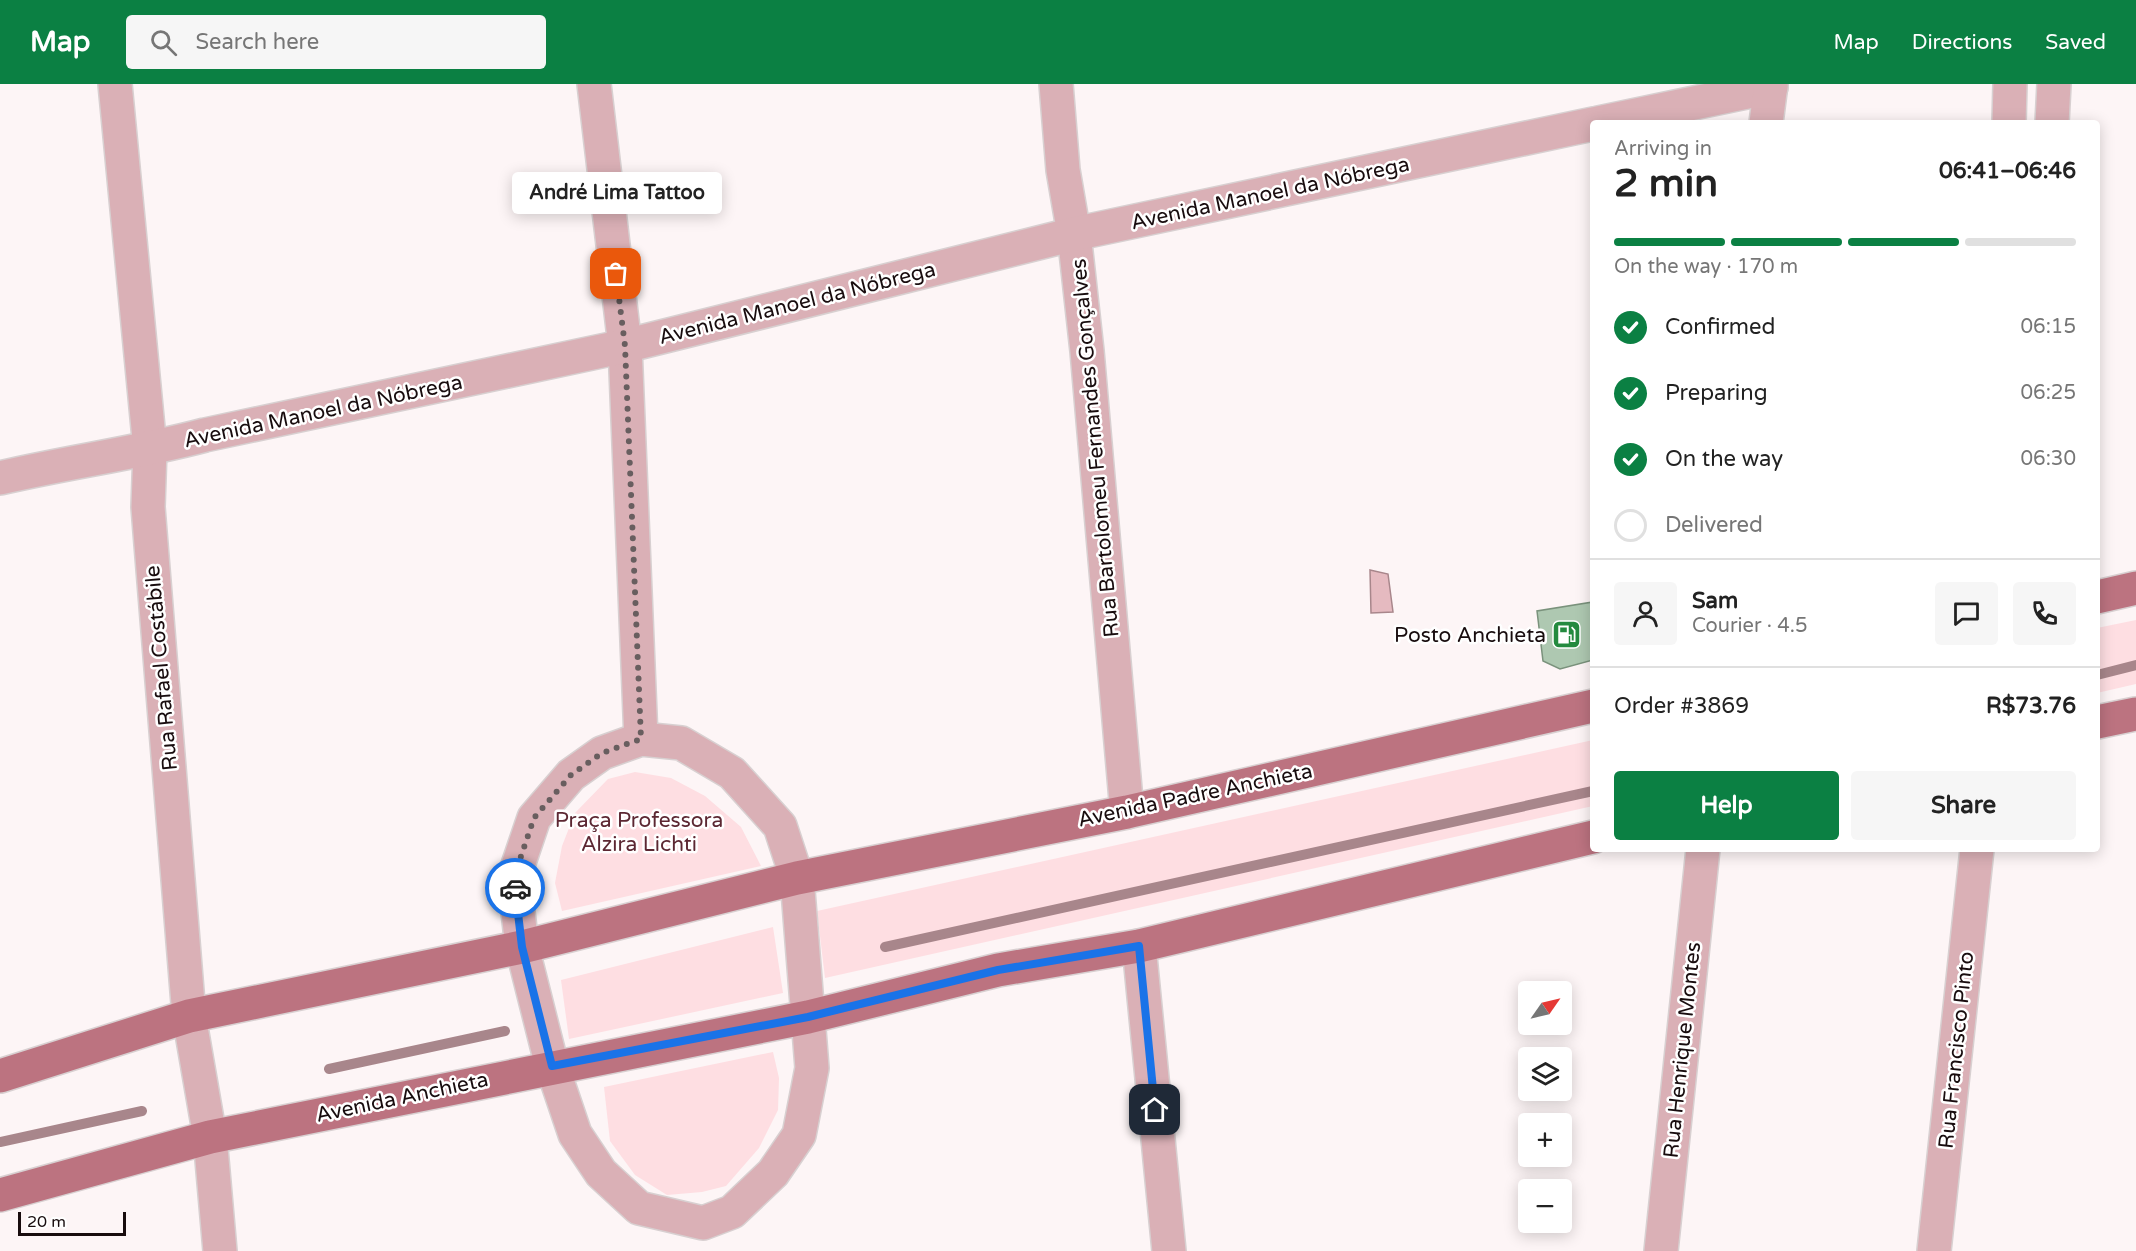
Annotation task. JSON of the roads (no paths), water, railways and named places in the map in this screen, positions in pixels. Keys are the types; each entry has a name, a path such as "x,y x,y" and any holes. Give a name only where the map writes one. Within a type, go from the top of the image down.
{"main road":[{"path":"2100,596 2136,588"},
{"name":"Avenida Padre Anchieta","path":"797,878 1127,812 1590,707"},
{"path":"2100,721 2136,714"},
{"path":"808,1017 998,970 1139,946 1590,838"},
{"path":"0,1076 189,1016 522,947 797,878"},
{"name":"Avenida Anchieta","path":"0,1195 210,1137 552,1066 808,1017"}],"street":[{"name":"Rua Rafael Costábile","path":"115,84 150,450 148,507 189,1016 210,1137 220,1251"},
{"path":"594,84 625,346 641,739"},
{"name":"Rua Bartolomeu Fernandes Gonçalves","path":"1056,84 1063,170 1074,234 1123,741 1127,812"},
{"path":"2009,120 2010,84"},
{"path":"2052,120 2054,84"},
{"path":"1612,120 1771,85 1766,120"},
{"name":"Avenida Manoel da Nóbrega","path":"0,478 72,461 150,450 205,435 625,346 1074,234 1590,125"},
{"path":"641,739 681,744 732,773 780,826 797,878 812,1068 799,1135 773,1173 704,1237 639,1208 601,1173 575,1134 552,1066 522,947 514,877 534,818 571,775 602,753 641,739"},
{"name":"Rua Henrique Montes","path":"1661,1251 1703,852"},
{"name":"Rua Francisco Pinto","path":"1934,1251 1977,852"},
{"path":"1139,946 1169,1251"}],"waterway":[{"path":"2100,674 2136,665"},
{"path":"885,947 1590,792"},
{"path":"329,1069 505,1031"},
{"path":"0,1142 142,1111"}],"place":[{"name":"André Lima Tattoo","path":"616,274"},
{"name":"Posto Anchieta","path":"1567,635"}],"park label":[{"name":"Praça Professora Alzira Lichti","path":"639,832"}]}
